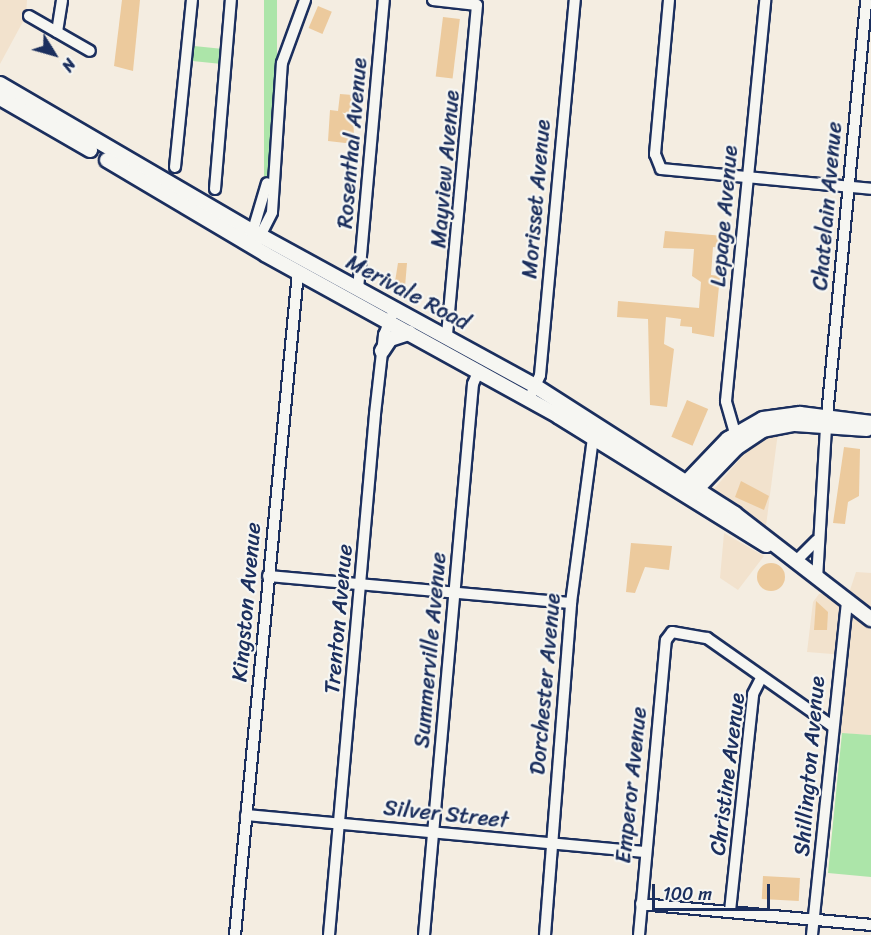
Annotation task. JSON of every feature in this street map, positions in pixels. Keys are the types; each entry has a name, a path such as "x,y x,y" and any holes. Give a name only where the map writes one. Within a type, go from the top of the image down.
{"main road":[{"name":"Merivale Road","path":"0,84 257,234 535,386 789,558 871,619"},
{"name":"Merivale Road","path":"0,98 251,246 479,370 592,438 687,491"},
{"path":"382,351 390,339 410,333"},
{"path":"479,370 486,368 535,386"},
{"path":"687,491 735,433 776,415 871,430"},
{"path":"687,491 736,448 763,430 795,424 871,423"}],"street":[{"path":"57,32 62,0"},
{"path":"175,167 192,0"},
{"path":"215,189 231,0"},
{"path":"251,246 263,211 273,161 282,63 305,0"},
{"name":"Rosenthal Avenue","path":"358,288 384,0"},
{"name":"Mayview Avenue","path":"434,0 477,4 447,337"},
{"name":"Morisset Avenue","path":"529,399 535,386 575,0"},
{"path":"669,0 655,154 665,171 871,189"},
{"name":"Lepage Avenue","path":"735,433 726,401 765,0"},
{"name":"Chatelain Avenue","path":"817,579 816,541 866,0"},
{"path":"29,16 90,51"},
{"name":"Kingston Avenue","path":"234,935 298,272"},
{"name":"Trenton Avenue","path":"329,935 382,351 389,321 395,308"},
{"name":"Summerville Avenue","path":"423,935 473,384 479,370"},
{"name":"Dorchester Avenue","path":"545,935 571,603 592,438"},
{"path":"789,558 816,541"},
{"path":"268,576 571,603"},
{"name":"Shillington Avenue","path":"812,935 832,726 847,601"},
{"name":"Emperor Avenue","path":"639,935 642,852 666,640 672,633 699,634 761,678"},
{"path":"761,678 832,726"},
{"name":"Christine Avenue","path":"730,911 753,694 761,678"},
{"name":"Silver Street","path":"246,815 642,852"},
{"path":"641,904 871,925"}],"shaded area":[{"path":"0,0 27,0 26,16 0,64"},
{"path":"778,432 766,526 714,489 753,444"},
{"path":"724,533 764,556 738,590 720,578"},
{"path":"856,572 871,573 871,735 838,733 845,655 807,652 813,602 819,594 850,590"}],"green space":[{"path":"264,0 277,0 277,211 264,211"},
{"path":"194,46 221,49 219,64 192,61"},
{"path":"842,733 871,735 871,877 828,873"}],"building":[{"path":"122,0 140,0 133,71 114,66"},
{"path":"318,6 332,12 322,34 309,28"},
{"path":"443,17 460,19 453,79 436,77"},
{"path":"340,94 353,95 354,144 328,141 330,110 338,111"},
{"path":"665,231 724,236 723,248 713,247 711,275 720,276 714,337 692,333 692,327 680,326 681,319 666,317 664,344 674,349 667,407 650,405 648,319 617,317 618,301 699,308 701,282 692,276 694,249 663,248"},
{"path":"398,263 407,263 404,299 393,294"},
{"path":"687,400 708,409 693,446 671,437"},
{"path":"844,447 860,449 859,496 848,502 845,524 833,523"},
{"path":"741,481 769,496 764,510 735,497"},
{"path":"631,543 672,546 669,570 645,567 635,593 626,592"},
{"path":"771,563 781,567 785,577 781,587 771,591 761,587 757,577 761,567"},
{"path":"816,601 828,612 827,630 814,630"},
{"path":"763,876 800,878 799,901 762,899"}]}
